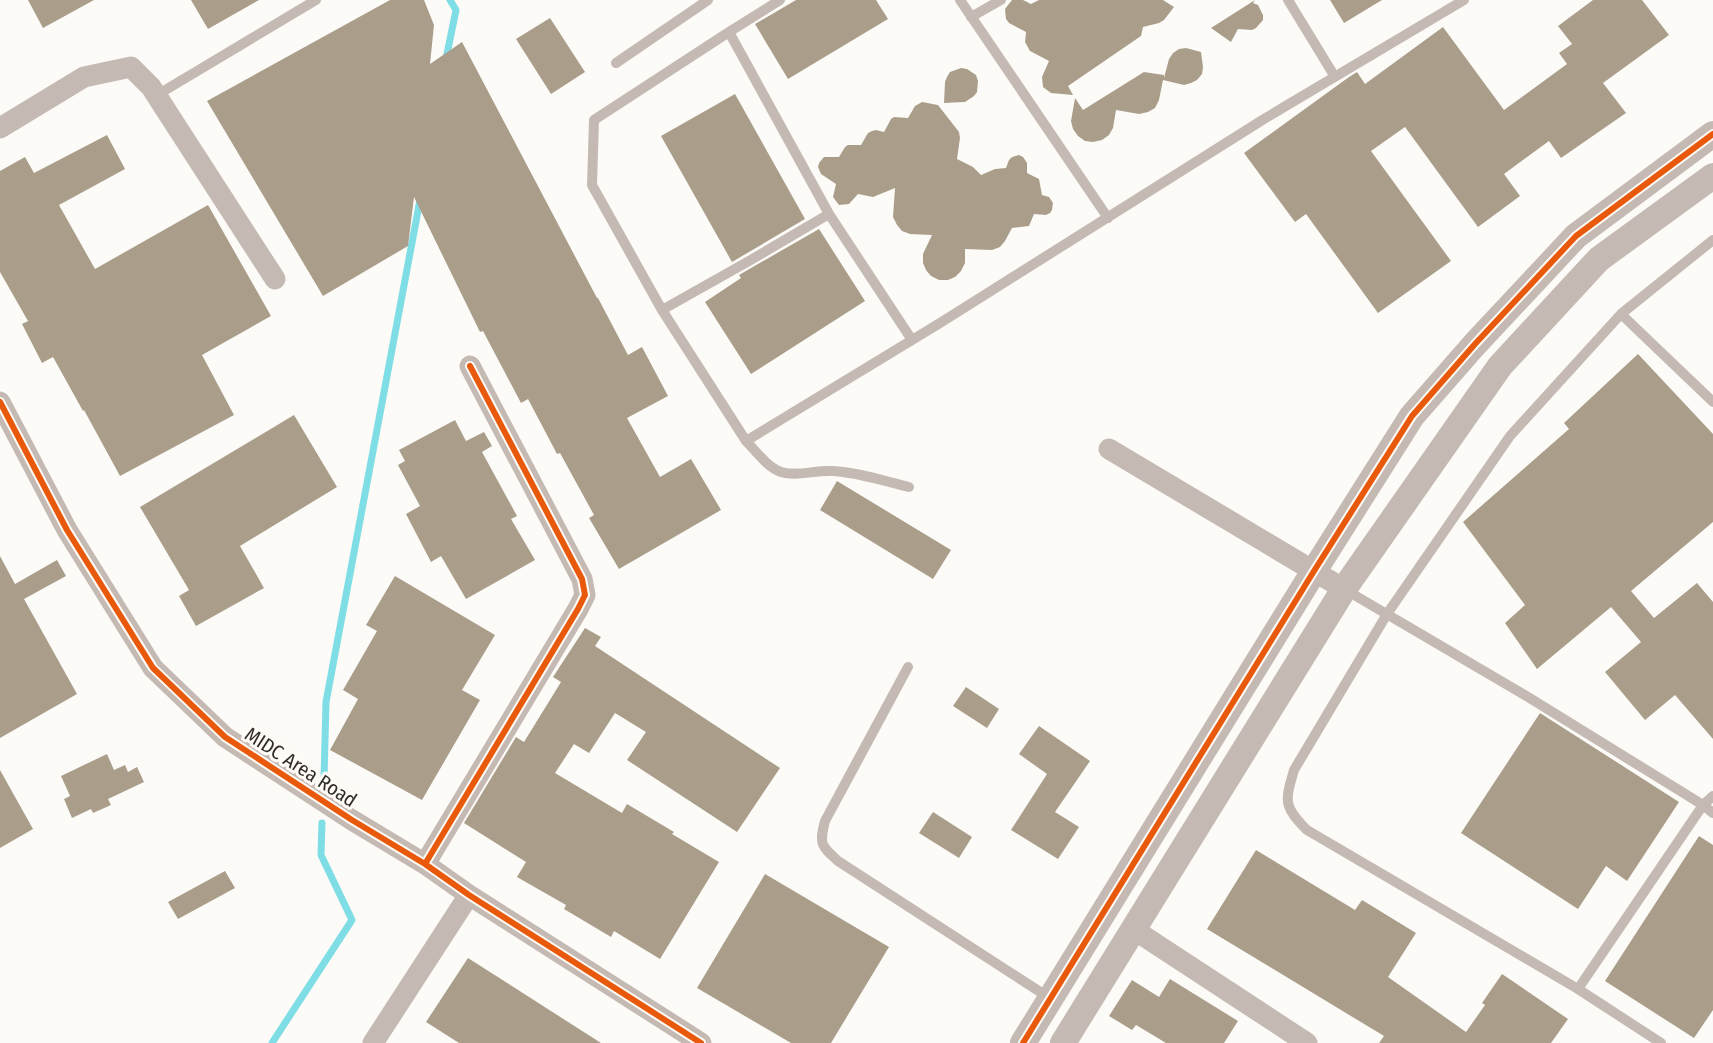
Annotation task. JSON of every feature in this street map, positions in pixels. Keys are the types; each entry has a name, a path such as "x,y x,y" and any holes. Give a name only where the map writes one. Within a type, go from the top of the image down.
{"street":[{"path":"0,128 84,77 131,67 157,95 275,279"},
{"path":"1023,1043 1412,416 1475,344 1576,236 1713,134"},
{"path":"1063,1043 1344,589 1500,366 1599,260 1709,180 1684,156"},
{"path":"1475,344 1500,366"},
{"path":"425,864 585,595 582,579 470,366"},
{"name":"MIDC Area Road","path":"0,402 67,530 153,668 225,737 701,1043"},
{"path":"1109,448 1344,589"},
{"path":"373,1043 469,895"},
{"path":"1133,929 1307,1043"}],"lane":[{"path":"157,95 316,0"},
{"path":"616,63 708,0"},
{"path":"780,0 594,120 592,185 662,310 746,441 772,467 782,472 792,473 832,471 909,487"},
{"path":"960,0 1108,218"},
{"path":"971,17 1001,0"},
{"path":"1288,0 1335,77"},
{"path":"746,441 912,340 1264,119 1464,0"},
{"path":"729,32 829,214 912,340"},
{"path":"662,310 829,214"},
{"path":"1661,1043 1578,989 1307,830 1292,815 1287,796 1294,770 1387,614 1510,436 1621,314 1713,240"},
{"path":"1621,314 1713,402"},
{"path":"1344,589 1528,697 1713,813"},
{"path":"908,667 825,821 820,836 825,849 838,861 1051,999"},
{"path":"1578,989 1703,805 1713,796"}],"building":[{"path":"28,0 94,0 43,28"},
{"path":"191,0 259,0 208,29"},
{"path":"390,0 424,0 434,25 430,64 462,42 628,355 642,347 668,396 627,418 660,477 691,459 721,510 619,569 589,518 594,515 560,453 557,454 528,399 521,403 483,331 480,332 414,197 408,246 323,296 207,101"},
{"path":"796,0 876,0 888,19 788,79 755,24"},
{"path":"1012,0 1023,0 1031,4 1039,0 1163,0 1174,7 1164,20 1143,27 1141,36 1068,86 1073,95 1051,93 1043,87 1042,77 1049,61 1030,51 1025,42 1026,32 1006,19 1005,9"},
{"path":"1255,0 1253,3 1258,5 1263,15 1263,20 1256,28 1238,29 1231,42 1211,28"},
{"path":"1330,0 1382,0 1344,23"},
{"path":"1593,0 1642,0 1669,35 1603,83 1626,113 1561,158 1549,141 1504,174 1520,196 1478,227 1405,127 1371,151 1451,261 1378,313 1306,214 1295,222 1244,153 1349,77 1357,72 1365,84 1443,27 1504,110 1567,64 1559,53 1572,44 1558,26"},
{"path":"550,18 585,72 551,94 516,39"},
{"path":"1186,48 1201,52 1202,74 1197,80 1184,85 1163,80 1155,108 1139,114 1116,110 1113,128 1102,140 1085,141 1078,136 1071,121 1075,98 1083,110 1144,72 1164,75 1164,78 1173,53"},
{"path":"961,68 976,75 977,92 965,102 944,103 947,77 950,72"},
{"path":"735,94 805,219 732,262 661,136"},
{"path":"922,102 938,105 959,132 957,159 973,167 981,175 995,169 1006,168 1012,157 1019,155 1027,163 1027,173 1039,179 1042,195 1049,197 1053,203 1050,213 1034,214 1029,226 1012,228 1000,247 992,250 965,249 965,263 961,271 948,280 939,280 931,276 923,263 923,254 932,235 910,234 902,231 897,225 893,217 895,188 873,197 858,194 849,204 839,205 833,197 836,184 821,174 818,167 824,157 839,157 848,145 861,145 868,133 876,130 884,132 894,117 908,118 915,106"},
{"path":"107,135 125,169 59,205 95,269 208,205 271,316 202,355 234,415 120,476 53,357 42,363 22,324 28,321 0,272 0,171 25,157 34,173"},
{"path":"819,229 865,301 751,374 705,302 741,278 739,275"},
{"path":"1638,354 1713,434 1713,522 1631,591 1654,618 1697,583 1713,602 1713,739 1675,695 1645,720 1605,672 1641,642 1611,607 1537,669 1505,623 1525,605 1463,522 1569,429 1564,423"},
{"path":"294,415 337,487 240,546 264,588 196,626 179,596 189,590 140,507"},
{"path":"455,420 466,441 484,432 492,446 482,452 517,516 511,519 535,560 466,599 441,556 431,562 406,514 420,506 398,465 405,461 399,450"},
{"path":"837,481 951,550 933,579 820,510"},
{"path":"0,556 15,584 57,560 66,576 24,599 77,694 0,738"},
{"path":"395,576 495,635 462,690 480,700 422,800 330,750 358,699 343,690 377,631 366,625"},
{"path":"585,628 601,637 595,646 780,768 737,832 627,760 646,732 615,713 589,753 574,744 555,773 622,813 627,804 719,862 660,959 614,931 611,937 564,909 566,905 517,877 526,862 464,823 516,737 524,742 561,682 553,677"},
{"path":"966,687 999,709 987,728 953,706"},
{"path":"1540,713 1679,802 1627,881 1606,866 1578,909 1461,833"},
{"path":"1039,726 1090,761 1055,812 1079,827 1058,859 1011,830 1047,774 1019,754"},
{"path":"107,754 114,770 125,765 128,772 137,767 144,782 108,799 111,805 93,813 91,809 72,818 64,799 70,796 61,776"},
{"path":"0,770 33,829 0,848"},
{"path":"933,812 972,837 959,858 919,833"},
{"path":"1699,836 1713,845 1713,1010 1694,1038 1605,981"},
{"path":"1256,850 1355,910 1362,900 1416,933 1388,977 1466,1032 1485,1005 1482,1003 1502,974 1568,1019 1551,1043 1379,1043 1384,1036 1207,929"},
{"path":"225,871 235,888 178,919 168,902"},
{"path":"765,874 889,947 831,1043 791,1043 697,988"},
{"path":"468,958 601,1043 459,1043 426,1022"},
{"path":"1170,979 1238,1021 1224,1043 1166,1043 1136,1025 1132,1030 1109,1016 1132,980 1159,997"}],"waterway":[{"path":"446,59 456,10 450,0"},
{"path":"324,779 326,702 420,200"},
{"path":"272,1043 352,920 321,855 322,823"}],"cycle path":[{"path":"1023,1043 1412,416 1475,344 1576,236 1713,134"},
{"path":"425,864 585,595 582,579 470,366"},
{"path":"0,402 67,530 153,668 225,737 701,1043"}]}
